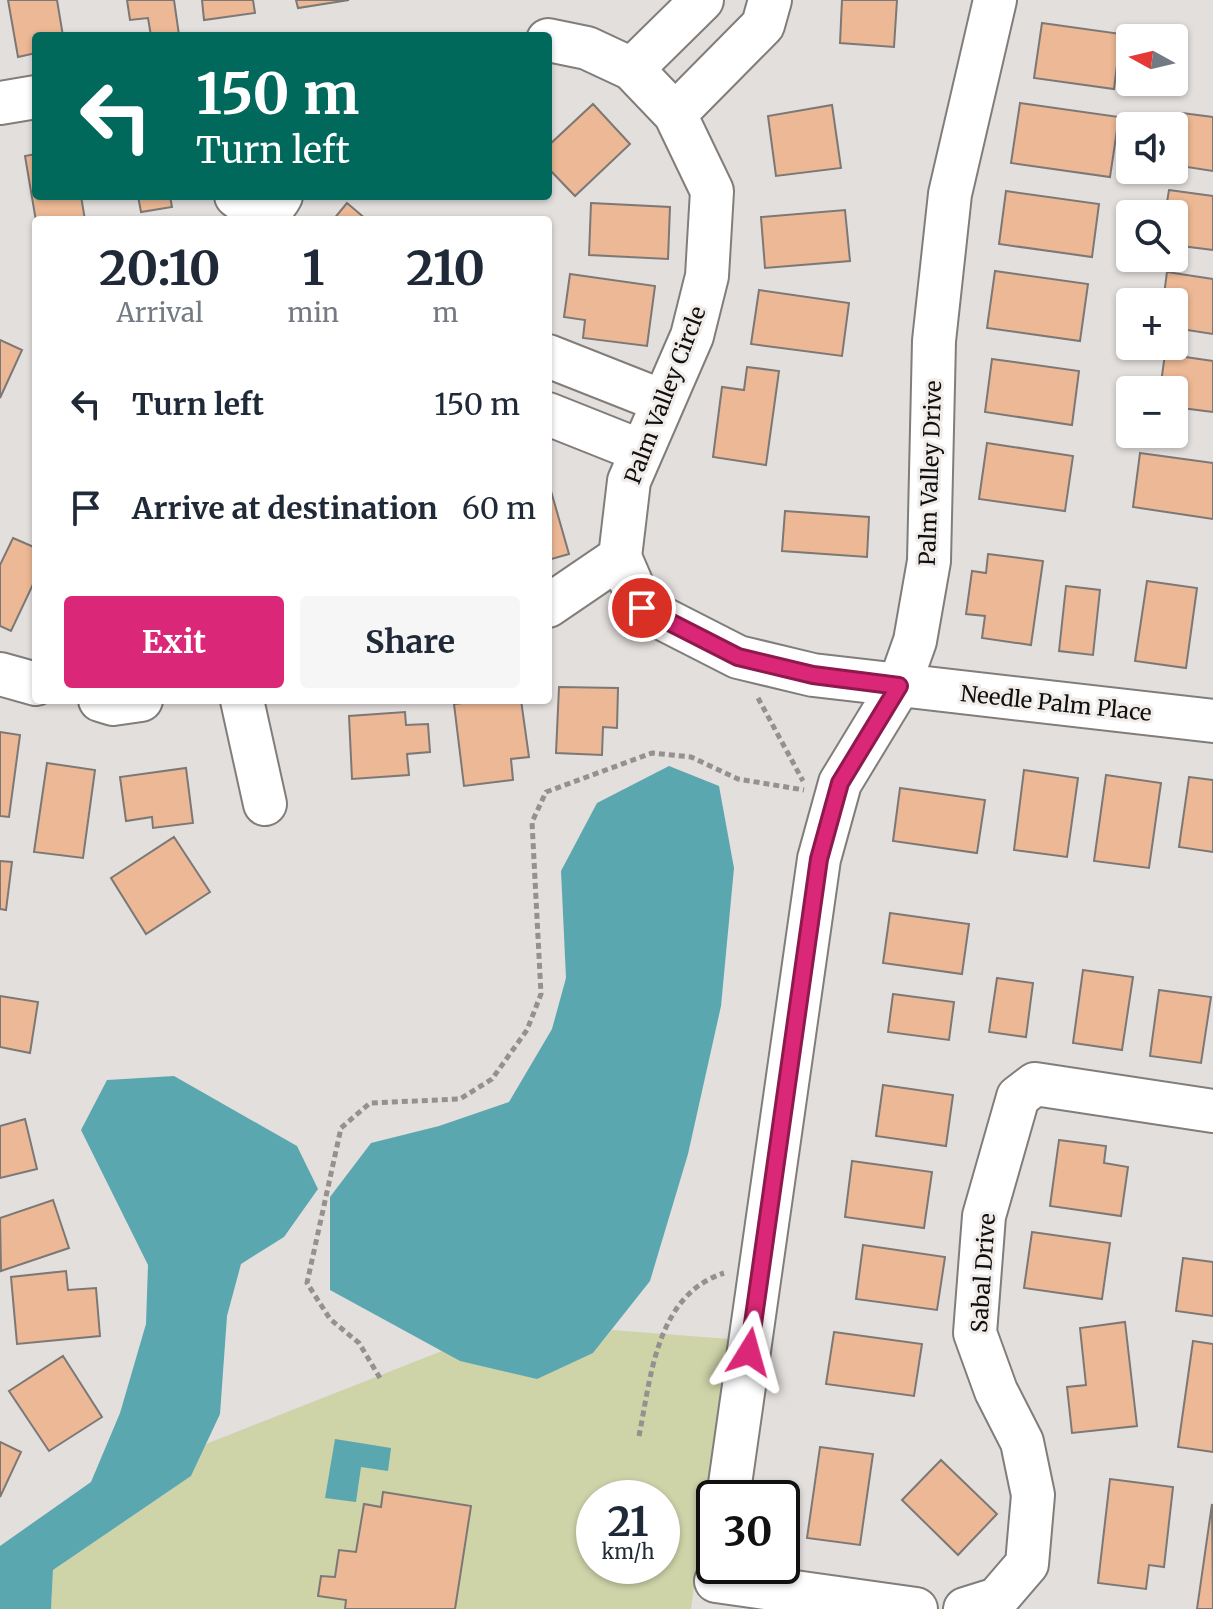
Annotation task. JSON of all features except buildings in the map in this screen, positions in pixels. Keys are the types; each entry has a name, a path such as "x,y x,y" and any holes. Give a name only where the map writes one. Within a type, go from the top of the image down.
{"street":[{"path":"632,69 702,0"},
{"path":"675,114 763,25 770,0"},
{"name":"Palm Valley Drive","path":"731,1480 819,859 840,783 899,686 915,641 929,561 934,341 950,194 995,0"},
{"name":"Palm Valley Circle","path":"552,41 587,48 632,69 675,114 712,191 707,276 692,336 629,481 620,557"},
{"path":"0,103 32,98"},
{"path":"241,200 248,205 279,200"},
{"path":"552,358 662,401"},
{"path":"552,416 641,451"},
{"path":"552,603 620,557"},
{"name":"Needle Palm Place","path":"620,557 642,608 738,657 813,675 1213,721"},
{"path":"0,674 32,683"},
{"path":"243,704 265,804"},
{"name":"Sabal Drive","path":"965,1609 997,1599 1027,1564 1033,1495 1022,1442 996,1391 975,1333 984,1216 1018,1097 1035,1084 1213,1111"},
{"path":"715,1585 916,1609"}],"path":[{"path":"380,1378 359,1343 330,1319 307,1283 341,1128 370,1103 460,1099 492,1079 527,1030 541,994 532,822 546,792 652,753 691,757 738,779 808,792 738,657"},
{"path":"639,1436 660,1337 672,1312 715,1276 732,1270"}],"green space":[{"path":"612,1330 729,1339 709,1480 696,1480 696,1573 691,1609 51,1609 53,1570 191,1476 206,1444 442,1351 460,1361 593,1353"}],"water":[{"path":"669,766 719,786 734,868 721,1006 688,1154 650,1281 593,1353 537,1379 460,1361 330,1290 330,1197 371,1143 439,1126 509,1102 552,1029 566,978 561,871 597,803"},
{"path":"174,1076 297,1146 318,1189 284,1237 241,1264 227,1316 220,1414 191,1476 53,1570 51,1609 0,1609 0,1546 91,1482 120,1413 146,1324 148,1265 81,1130 107,1080"},
{"path":"335,1439 391,1448 388,1471 361,1467 356,1502 325,1498"}],"route":[{"path":"642,608 691,636 738,657 813,675 899,686 866,735 840,783 819,859 749,1352"}]}
